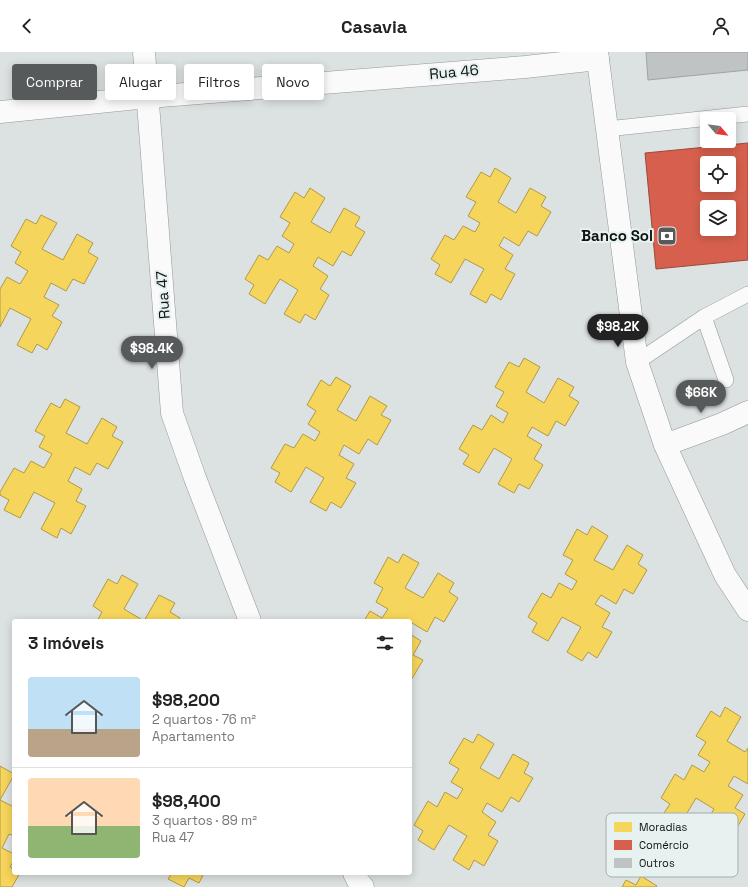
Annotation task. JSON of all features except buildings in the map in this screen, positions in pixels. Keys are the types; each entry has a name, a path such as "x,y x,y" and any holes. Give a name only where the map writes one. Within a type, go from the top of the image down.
{"street":[{"name":"Rua 47","path":"144,52 145,64"},
{"name":"Rua 46","path":"176,95 525,67 598,55"},
{"path":"598,55 606,129 637,362 666,445 725,575 748,610"},
{"name":"Rua 46","path":"0,112 118,100"},
{"name":"Rua 47","path":"148,100 172,413 195,478 249,619"},
{"path":"666,445 722,424 748,412"},
{"path":"355,875 363,887"}],"lane":[{"path":"606,129 748,114"},
{"path":"637,362 704,317 748,294"},
{"path":"704,317 726,380"}],"place":[{"name":"Banco Sol","path":"667,236"}]}
